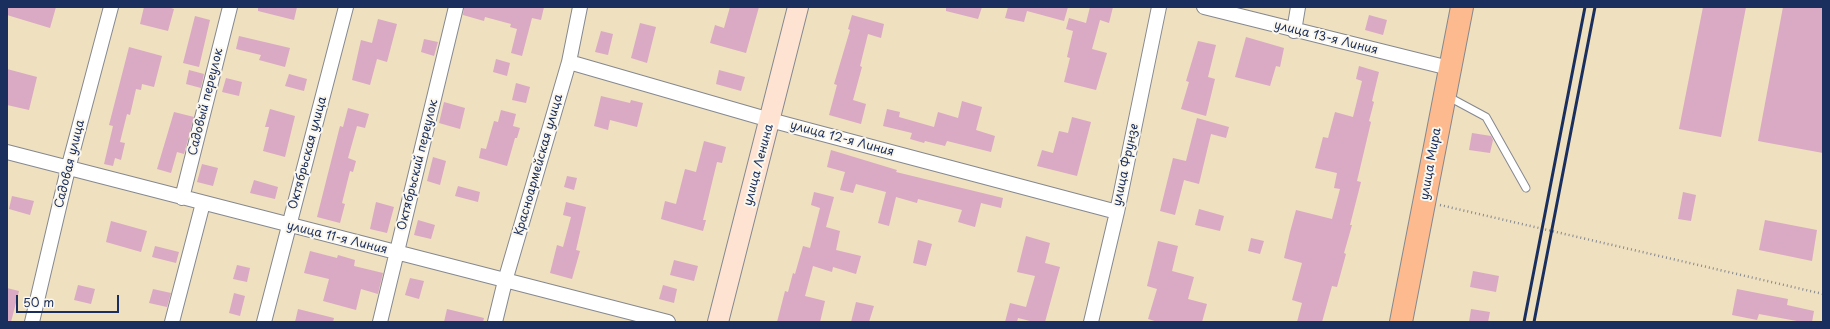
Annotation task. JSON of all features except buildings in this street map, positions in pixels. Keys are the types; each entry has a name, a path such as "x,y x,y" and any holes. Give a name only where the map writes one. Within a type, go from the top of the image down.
{"main road":[{"name":"улица Ленина","path":"718,322 798,7"},
{"name":"улица Мира","path":"1401,322 1462,7"}],"street":[{"name":"Садовая улица","path":"32,322 68,169 111,7"},
{"name":"Садовый переулок","path":"182,198 230,7"},
{"name":"Октябрьская улица","path":"264,322 346,7"},
{"name":"Октябрьский переулок","path":"380,322 456,7"},
{"name":"Красноармейская улица","path":"495,322 505,281 569,62 580,7"},
{"name":"улица Фрунзе","path":"1091,322 1117,212 1159,7"},
{"name":"улица 13-я Линия","path":"1204,7 1294,31 1449,68"},
{"path":"1294,31 1298,7"},
{"name":"улица 12-я Линия","path":"569,62 770,120 1117,212"},
{"name":"улица 11-я Линия","path":"7,152 68,169 668,322"},
{"path":"172,322 203,203"}],"lane":[{"path":"1444,94 1486,117 1526,188"}],"path":[{"path":"1424,201 1823,294"}],"railway":[{"path":"1524,322 1585,7"},
{"path":"1534,322 1595,7"}]}
